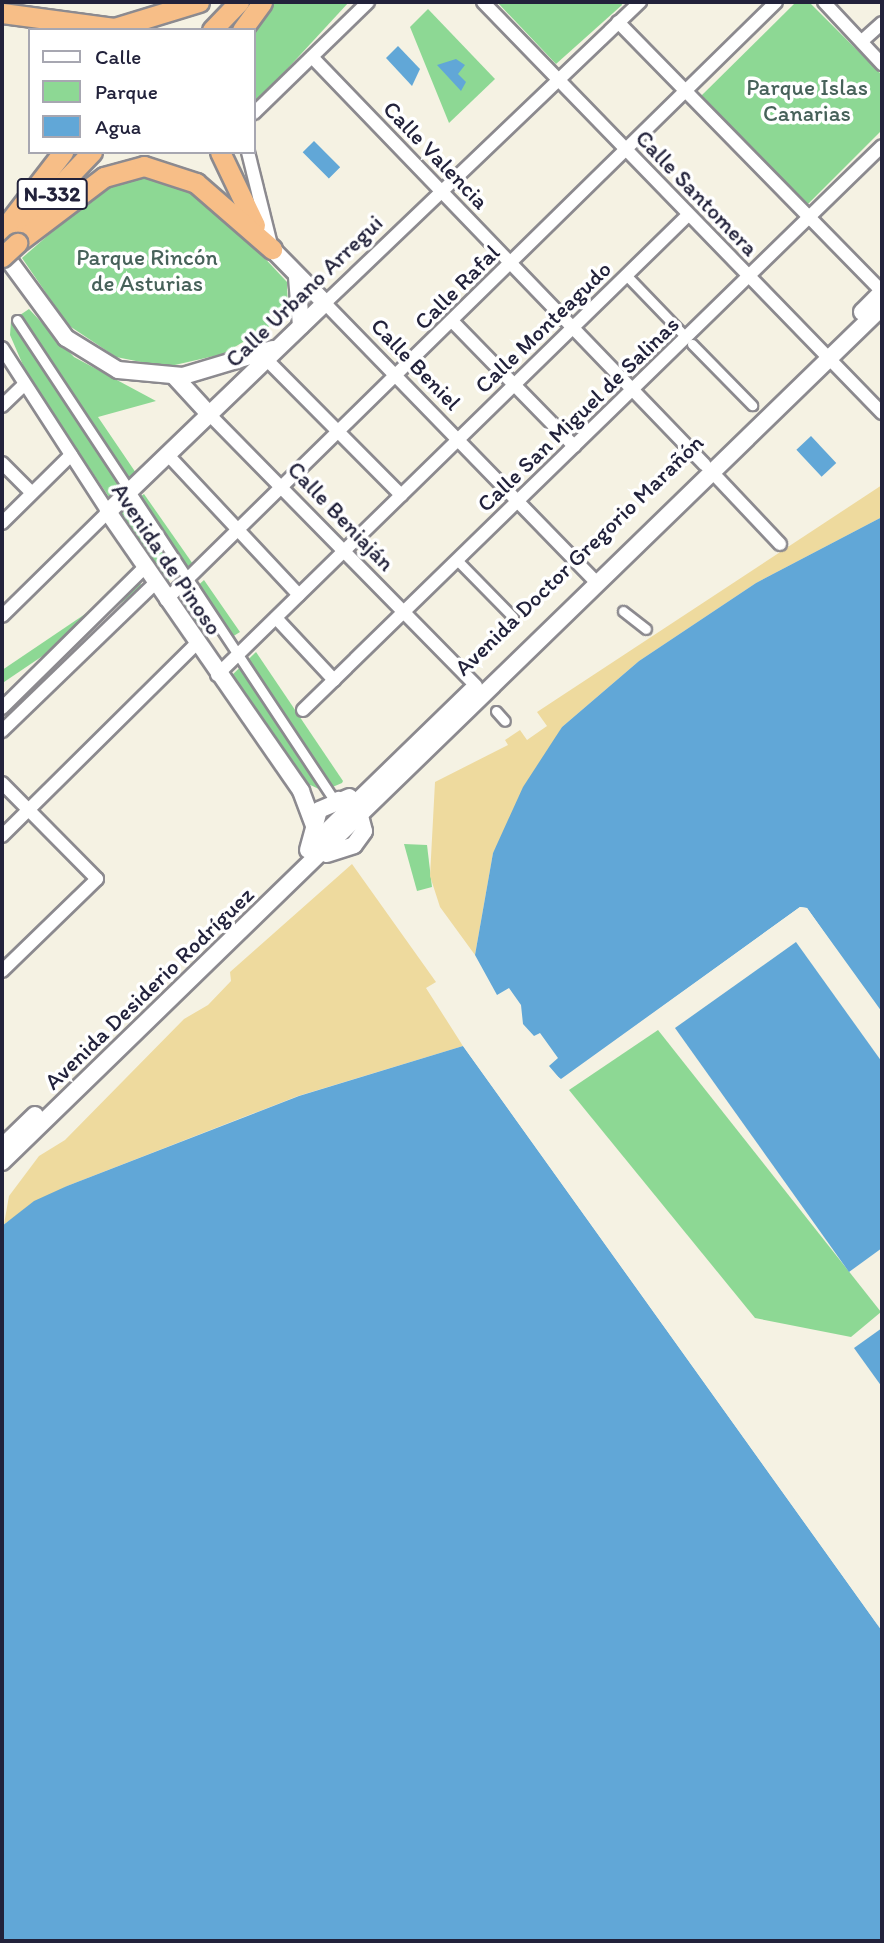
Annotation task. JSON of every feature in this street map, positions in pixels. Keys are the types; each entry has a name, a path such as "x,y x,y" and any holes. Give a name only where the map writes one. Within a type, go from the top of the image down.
{"highway":[{"path":"117,28 199,2"},
{"path":"214,28 239,2"},
{"path":"243,28 262,2"},
{"path":"2,13 107,28"},
{"path":"2,20 28,30"},
{"path":"7,238 62,154"},
{"name":"N-332","path":"2,257 7,238 90,154"},
{"path":"221,154 236,195 272,249"},
{"path":"7,238 104,177 144,166 196,183 272,249"}],"street":[{"path":"256,111 369,2"},
{"name":"Calle Santomera","path":"483,2 882,412"},
{"name":"Calle Urbano Arregui","path":"2,616 279,346 640,2"},
{"name":"Calle Rafal","path":"166,600 283,489 776,2"},
{"path":"824,2 882,64"},
{"path":"618,22 882,292"},
{"path":"862,41 882,23"},
{"name":"Calle Valencia","path":"312,57 780,544"},
{"name":"Calle San Miguel de Salinas","path":"303,710 882,146"},
{"name":"Calle Beniel","path":"248,154 272,249 594,580"},
{"name":"Calle Monteagudo","path":"217,675 688,215"},
{"path":"7,238 58,329 84,353 132,374 175,377 235,362 279,346"},
{"path":"235,362 301,326 297,275"},
{"path":"626,275 681,332"},
{"name":"Avenida Doctor Gregorio Marañón","path":"825,355 882,292"},
{"name":"Avenida Doctor Gregorio Marañón","path":"351,802 594,580 825,355 882,306"},
{"path":"17,320 240,653 351,802 362,836 321,848"},
{"path":"452,321 575,446"},
{"path":"692,344 752,405"},
{"name":"Avenida de Pinoso","path":"2,348 166,600 301,791 315,822 321,848"},
{"path":"266,359 401,495"},
{"name":"Calle Beniaján","path":"175,377 476,686"},
{"path":"2,407 24,384"},
{"path":"167,454 299,595"},
{"path":"2,523 71,455"},
{"path":"2,464 32,494"},
{"path":"457,561 517,620"},
{"path":"2,708 145,567"},
{"name":"Avenida Doctor Gregorio Marañón","path":"321,848 351,802 594,580"},
{"path":"2,731 155,583"},
{"path":"623,611 646,629"},
{"path":"276,618 334,680"},
{"path":"2,836 197,643"},
{"path":"496,711 505,721"},
{"path":"2,783 26,813"},
{"path":"301,791 351,802"},
{"path":"2,793 97,879 2,971"},
{"path":"315,822 351,802"},
{"name":"Avenida Desiderio Rodríguez","path":"4,1139 321,848"},
{"name":"Avenida Desiderio Rodríguez","path":"2,1162 321,848"}],"green space":[{"path":"274,2 349,2 256,103 255,28"},
{"path":"497,2 621,2 622,5 556,64"},
{"name":"Parque Islas Canarias","path":"796,2 809,2 882,75 882,130 808,204 701,96"},
{"path":"428,9 495,79 449,123 410,27"},
{"name":"Parque Rincón de Asturias","path":"141,175 172,179 215,205 287,282 288,315 223,354 166,367 116,357 68,325 22,258 99,191"},
{"path":"29,309 74,357 156,401 98,417 136,473 109,497 29,379 10,335 11,321"},
{"path":"144,494 193,564 168,581 119,511"},
{"path":"137,579 143,588 2,683 2,670"},
{"path":"204,580 240,632 224,642 211,623 201,630 181,601"},
{"path":"256,652 342,783 323,791 304,782 230,677"},
{"path":"404,844 427,845 432,887 417,891"},
{"path":"658,1030 881,1312 851,1337 755,1318 569,1090"}],"sand":[{"path":"882,485 882,517 756,583 639,661 562,727 493,853 475,955 440,907 430,876 435,782 508,745 505,740 520,730 527,740 547,726 537,712"},
{"path":"352,864 436,982 426,988 463,1046 298,1096 67,1186 4,1224 9,1196 39,1156 65,1140 184,1019 208,1005 231,981 230,972"}],"water":[{"path":"398,46 420,69 412,86 386,58"},
{"path":"456,59 465,65 458,74 466,82 461,91 437,65"},
{"path":"314,141 340,167 329,178 303,152"},
{"path":"811,436 836,463 822,477 796,450"},
{"path":"882,517 882,1012 807,908 800,907 561,1080 549,1066 558,1058 540,1033 534,1036 523,1024 521,1005 509,988 497,995 475,955 493,853 523,787 562,727 639,661 756,583"},
{"path":"796,942 882,1062 882,1248 849,1272 675,1028"},
{"path":"463,1046 882,1631 882,1941 2,1941 2,1226 34,1201 67,1186 299,1096"},
{"path":"882,1328 882,1387 854,1348"}],"pier":[{"path":"800,907 807,908 882,1015 801,911 562,1083 546,1068 561,1079"},
{"path":"461,1043 480,1063 809,1517 882,1631"}]}
